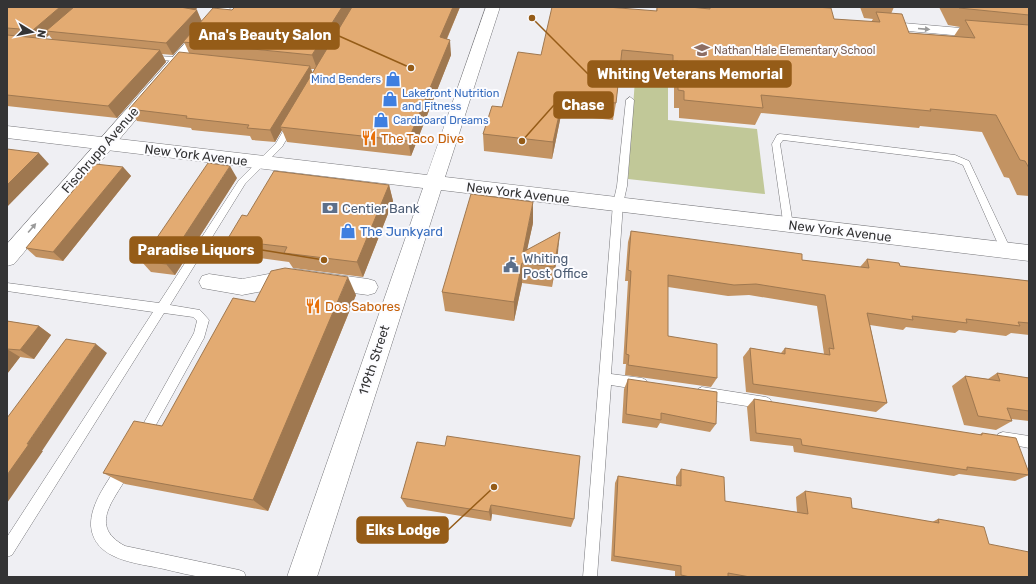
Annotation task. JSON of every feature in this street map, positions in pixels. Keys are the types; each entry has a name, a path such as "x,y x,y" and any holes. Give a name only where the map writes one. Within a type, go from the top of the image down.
{"street":[{"name":"Fischrupp Avenue","path":"7,258 105,144 185,60 224,7"},
{"name":"119th Street","path":"302,577 493,7"},
{"path":"864,24 1029,38"},
{"name":"New York Avenue","path":"7,132 1029,253"},
{"path":"209,282 242,287 295,277 368,287"}],"lane":[{"path":"139,56 185,60"},
{"path":"590,577 618,204 622,186 630,100"},
{"path":"7,550 242,182 279,145 298,113"},
{"path":"788,224 776,144 780,137 955,158 966,163 1006,250"},
{"path":"7,287 196,313 203,320 200,334 100,511 98,529 107,543 123,553 239,577"},
{"path":"605,379 652,386"},
{"path":"691,392 778,405"},
{"path":"990,436 1029,442"}],"green space":[{"path":"635,79 668,82 668,120 757,129 765,194 628,179"}],"building":[{"path":"7,7 60,7 33,30 7,28"},
{"path":"74,7 180,7 197,10 166,43 46,31"},
{"path":"235,7 342,7 312,55 183,42 213,8 232,10"},
{"path":"352,7 453,7 440,37 450,40 408,141 280,127"},
{"path":"552,7 607,7 657,11 657,7 690,7 710,9 710,7 831,8 834,19 880,22 876,12 902,14 909,33 975,38 965,20 1029,25 1029,168 1025,161 1020,160 996,115 930,109 931,111 761,95 763,108 684,100 684,91 678,90 678,61 673,61 673,55 622,50 616,103 563,97 553,142 483,134 492,106 502,107 518,52 541,55"},
{"path":"958,7 1029,7 1029,15 959,8"},
{"path":"7,35 160,50 108,106 7,95"},
{"path":"179,52 310,66 270,130 247,128 249,125 186,118 187,116 129,109"},
{"path":"7,149 39,153 7,185"},
{"path":"208,163 230,166 166,264 141,261"},
{"path":"95,164 123,167 53,252 26,248"},
{"path":"274,171 389,185 357,262 284,253 287,247 227,240 242,215 247,216"},
{"name":"Whiting Post Office","path":"471,194 533,202 523,252 560,232 554,267 522,263 514,302 442,292"},
{"path":"631,231 802,254 802,260 869,268 867,259 899,263 900,266 1029,281 1029,323 1018,322 1020,326 966,319 967,323 912,316 913,320 867,313 887,403 753,384 750,348 785,354 785,348 830,355 829,348 834,349 825,295 756,284 734,285 668,275 668,336 717,344 717,378 628,365 629,355 626,354 631,271 628,270"},
{"path":"285,268 348,277 253,500 103,473 134,421 162,426 233,298 255,302 271,271"},
{"path":"7,321 39,326 20,350 7,349"},
{"path":"66,339 96,344 7,475 7,418"},
{"path":"997,373 1029,378 1029,411 1007,408 1012,421 978,416 965,376 1000,381"},
{"path":"628,379 717,392 716,424 661,413 661,420 626,414"},
{"path":"754,399 982,435 982,433 1016,438 1029,475 967,467 967,470 802,445 801,439 756,433"},
{"path":"447,436 580,456 574,519 491,505 489,512 401,498 417,442 445,446"},
{"path":"681,469 724,477 725,501 808,514 805,491 851,498 852,508 939,523 938,519 984,527 989,544 1029,552 1029,577 750,577 728,573 728,577 690,577 681,575 681,566 614,556 618,476 681,486"}],"place":[{"name":"Whiting Veterans Memorial","path":"532,18"},
{"name":"Nathan Hale Elementary School","path":"702,50"},
{"name":"Ana's Beauty Salon","path":"411,68"},
{"name":"Mind Benders","path":"393,79"},
{"name":"Lakefront Nutrition and Fitness","path":"390,99"},
{"name":"Cardboard Dreams","path":"381,120"},
{"name":"The Taco Dive","path":"369,138"},
{"name":"Chase","path":"522,141"},
{"name":"Centier Bank","path":"330,208"},
{"name":"The Junkyard","path":"348,231"},
{"name":"Paradise Liquors","path":"324,260"},
{"name":"Whiting Post Office","path":"511,265"},
{"name":"Dos Sabores","path":"313,306"},
{"name":"Elks Lodge","path":"494,487"}]}
